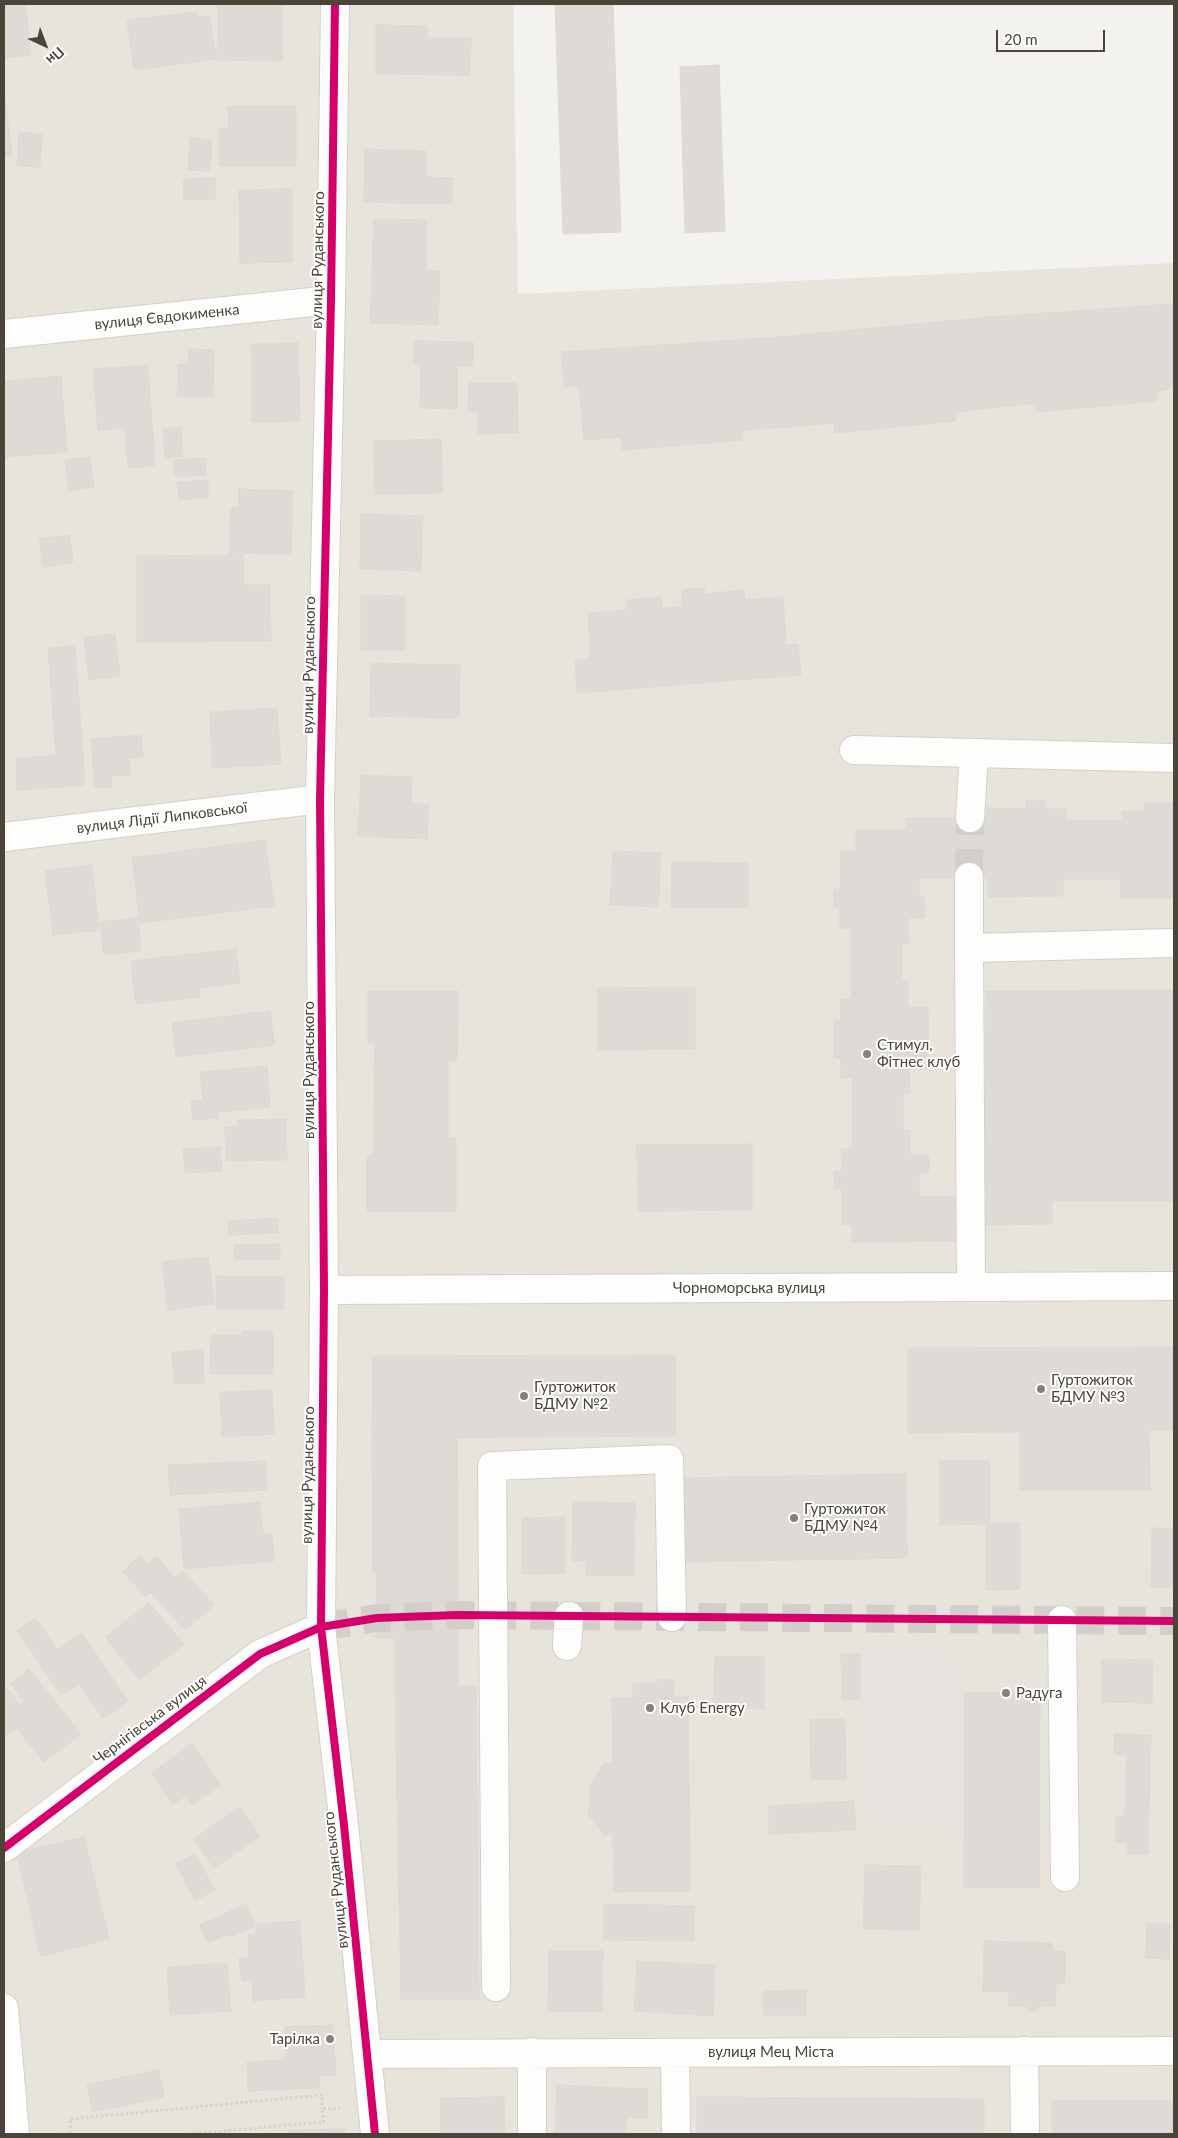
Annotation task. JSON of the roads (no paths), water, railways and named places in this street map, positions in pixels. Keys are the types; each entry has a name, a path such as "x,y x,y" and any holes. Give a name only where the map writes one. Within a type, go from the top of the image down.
{"street":[{"name":"вулиця Руданського","path":"335,4 331,300 320,799 324,1290 320,1627 344,1825 374,2134"},
{"name":"вулиця Євдокименка","path":"4,334 331,300"},
{"path":"854,750 974,755 1174,758"},
{"path":"970,818 974,755"},
{"name":"вулиця Лідії Липковської","path":"4,837 320,799"},
{"path":"968,877 971,1286"},
{"path":"969,948 1174,943"},
{"name":"Чорноморська вулиця","path":"324,1290 1174,1286"},
{"path":"496,1987 492,1466 669,1459 672,1617"},
{"path":"567,1646 569,1616"},
{"path":"1062,1620 1065,1877"},
{"name":"Чернігівська вулиця","path":"4,1848 260,1654 320,1627"},
{"path":"4,2008 15,2134"},
{"path":"1024,2051 1025,2134"},
{"name":"вулиця Мец Міста","path":"367,2054 1174,2051"},
{"path":"532,2052 532,2134"},
{"path":"675,2052 676,2134"}],"tunnel":[{"path":"969,877 970,818"},
{"path":"321,1627 377,1618 457,1615 1174,1621"}],"place":[{"name":"Стимул, Фітнес клуб","path":"867,1054"},
{"name":"Гуртожиток БДМУ №3","path":"1041,1389"},
{"name":"Гуртожиток БДМУ №2","path":"524,1396"},
{"name":"Гуртожиток БДМУ №4","path":"794,1518"},
{"name":"Радуга","path":"1006,1693"},
{"name":"Клуб Energy","path":"650,1708"},
{"name":"Тарiлка","path":"330,2039"}]}
